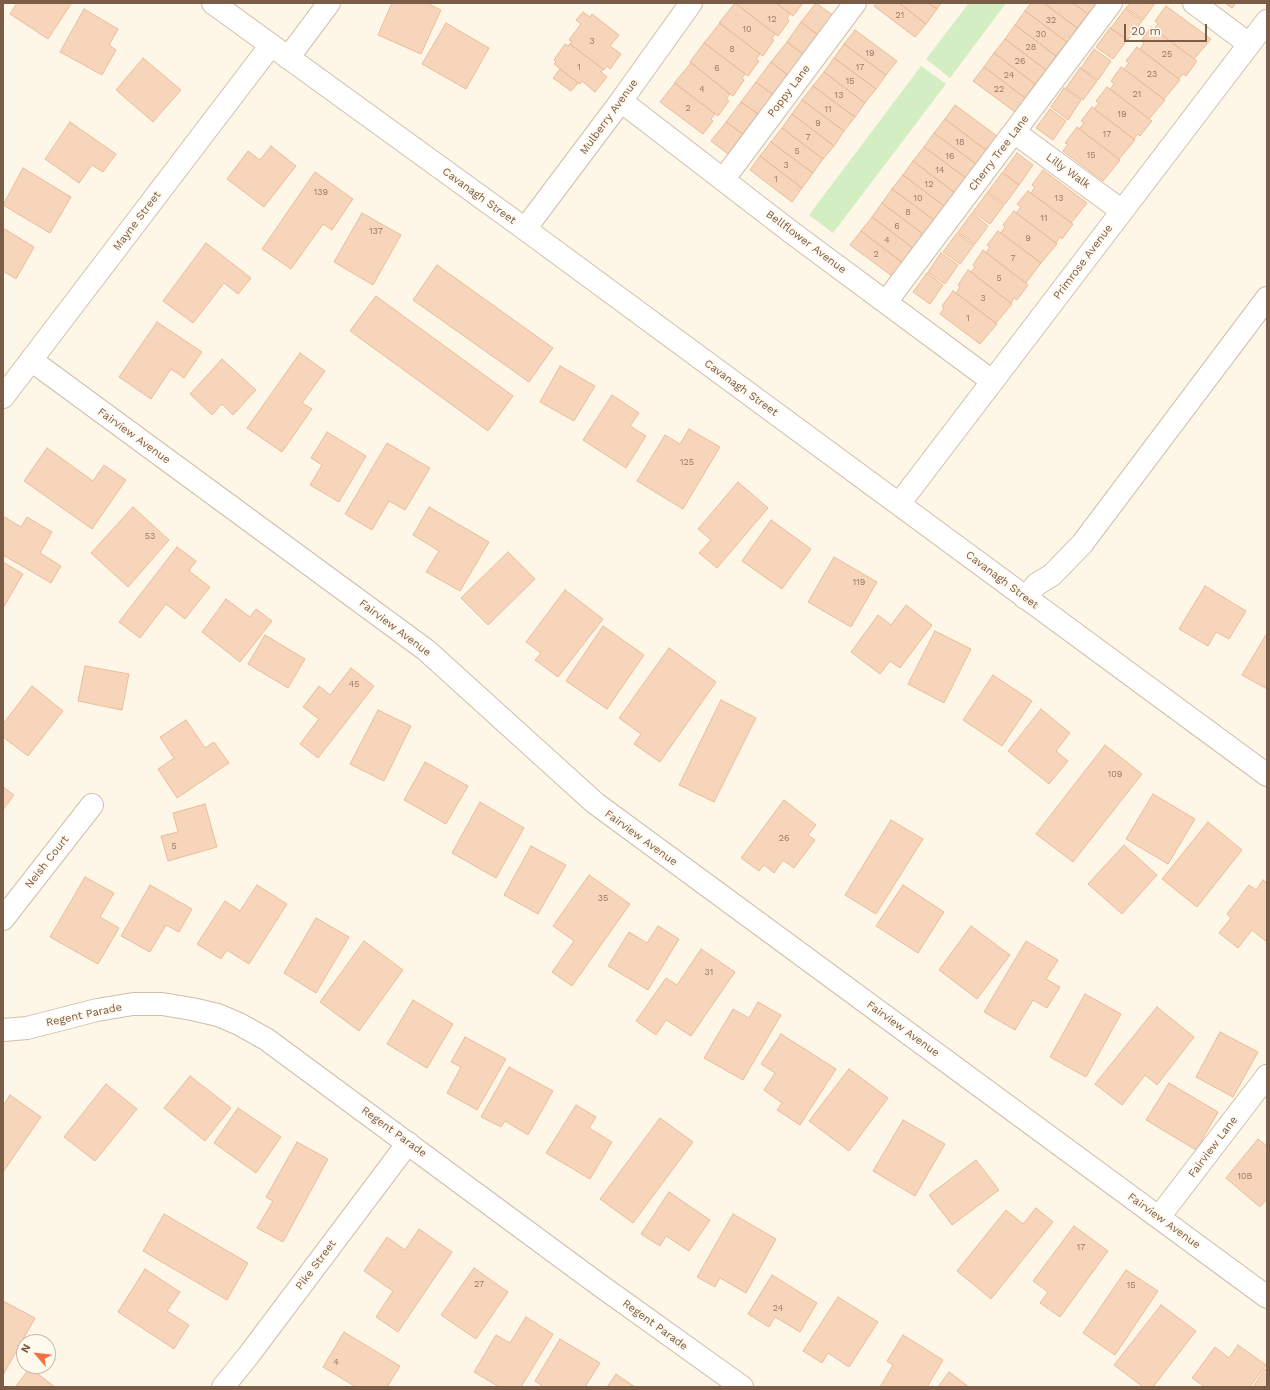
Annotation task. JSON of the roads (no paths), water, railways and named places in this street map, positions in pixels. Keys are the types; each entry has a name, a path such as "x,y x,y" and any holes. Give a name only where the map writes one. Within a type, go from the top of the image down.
{"street":[{"name":"Cavanagh Street","path":"213,3 525,229 1267,775"},
{"name":"Mayne Street","path":"3,397 31,360 279,52 329,3"},
{"name":"Mulberry Avenue","path":"525,229 621,101 691,3"},
{"name":"Cherry Tree Lane","path":"886,302 1111,3"},
{"path":"1194,3 1249,44"},
{"name":"Poppy Lane","path":"723,180 849,5"},
{"name":"Primrose Avenue","path":"899,504 1267,21"},
{"name":"Bellflower Avenue","path":"621,101 723,180 992,381"},
{"name":"Lilly Walk","path":"1014,132 1122,211"},
{"path":"1025,598 1037,584 1052,575 1082,544 1267,298"},
{"name":"Fairview Avenue","path":"31,360 426,650 595,804 1267,1297"},
{"name":"Neish Court","path":"3,919 92,805"},
{"name":"Regent Parade","path":"3,1030 27,1028 97,1010 133,1004 162,1004 218,1015 266,1039 594,1281 742,1387"},
{"name":"Fairview Lane","path":"1159,1217 1267,1076"},
{"name":"Pike Street","path":"223,1387 408,1143"}]}
